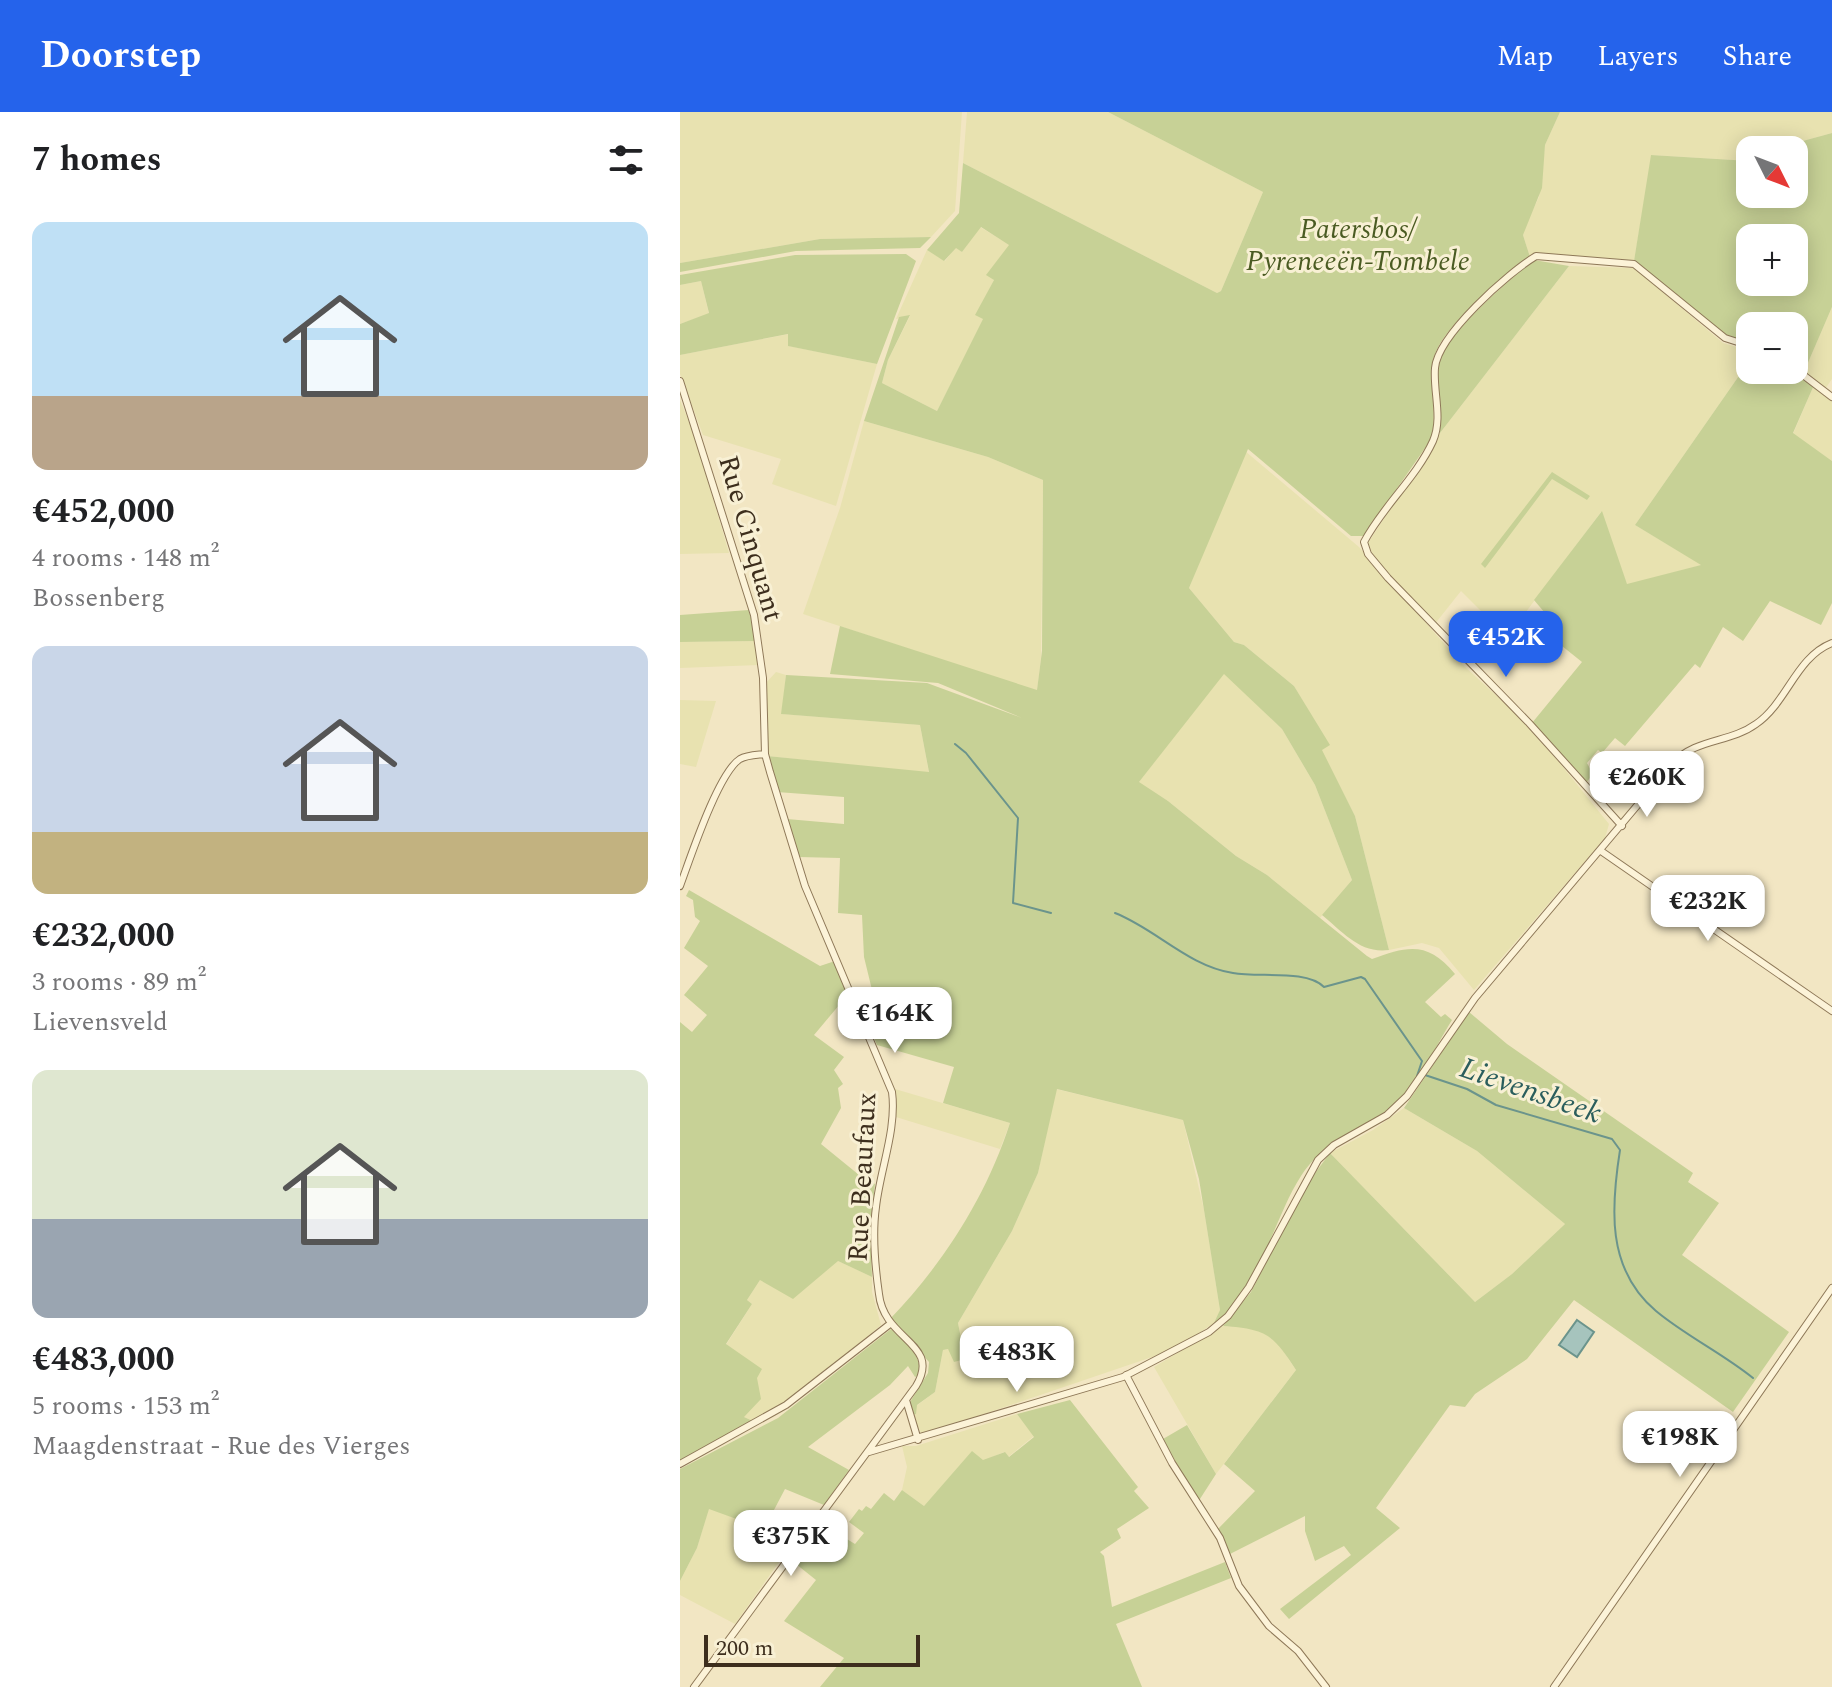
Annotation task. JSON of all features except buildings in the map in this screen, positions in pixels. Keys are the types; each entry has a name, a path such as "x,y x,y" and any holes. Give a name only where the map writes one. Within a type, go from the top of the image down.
{"street":[{"path":"1622,826 1529,723 1388,578 1368,554 1364,542 1434,439 1437,418 1435,367 1443,345 1486,298 1532,258 1540,255 1570,261 1634,264 1725,338 1736,342"},
{"path":"1808,379 1832,397"},
{"name":"Rue Cinquant","path":"680,381 754,615 763,678 765,754"},
{"path":"866,1454 1126,1375 1186,1347 1228,1316 1253,1280 1318,1160 1334,1145 1378,1121 1400,1103 1475,998 1679,756 1706,741 1756,724 1777,703 1812,656 1832,643"},
{"path":"680,886 706,818 730,770 743,757 765,754"},
{"name":"Rue Beaufaux","path":"694,1687 906,1400 924,1371 924,1359 892,1326 882,1310 879,1293 875,1227 892,1119 892,1092 805,886 765,754"},
{"path":"1601,851 1832,1011"},
{"path":"1554,1687 1832,1288"},
{"path":"680,1464 786,1405 892,1326"},
{"path":"1126,1375 1172,1463 1220,1538 1239,1586 1269,1626 1298,1651 1326,1687"},
{"path":"906,1400 918,1440"}],"shaded area":[{"path":"680,112 962,112 955,211 931,237 820,239 680,263"},
{"path":"967,112 1108,112 1263,192 1221,291 1217,293 963,163"},
{"path":"1560,112 1832,112 1832,133 1808,140 1808,136 1736,136 1736,160 1652,155 1634,261 1569,260 1538,252 1530,257 1523,235 1539,197 1545,145"},
{"path":"980,227 1010,245 987,274 994,280 976,315 984,319 937,411 882,383 888,360 910,316 896,319 927,250 945,261 956,247 962,252"},
{"path":"1569,266 1634,268 1723,343 1736,347 1736,380 1635,525 1702,565 1627,585 1601,512 1507,637 1461,591 1434,625 1376,562 1368,543 1440,433"},
{"path":"701,281 709,314 680,324 680,285"},
{"path":"1832,307 1832,379 1825,389 1808,375 1808,363"},
{"path":"789,334 789,346 877,364 836,506 772,484 781,459 703,435 680,374 680,355"},
{"path":"1814,385 1832,400 1832,461 1793,434"},
{"path":"680,400 694,434 729,553 680,554"},
{"path":"864,421 988,457 1043,480 1041,658 1037,691 803,614 840,508"},
{"path":"1245,451 1359,547 1463,665 1512,710 1609,824 1605,838 1474,990 1439,948 1422,943 1389,950 1355,816 1321,750 1329,745 1294,686 1244,645 1234,642 1189,588"},
{"path":"757,641 759,665 680,668 680,642"},
{"path":"776,672 786,675 782,714 920,725 929,773 767,756 765,684"},
{"path":"1224,673 1282,729 1315,785 1352,880 1320,918 1168,801 1138,783"},
{"path":"680,700 716,701 696,767 680,764"},
{"path":"895,1089 1010,1123 1000,1149 896,1117"},
{"path":"1056,1089 1183,1120 1204,1210 1220,1310 1218,1317 1193,1337 1161,1354 922,1435 912,1415 915,1407 935,1392 943,1350 948,1349 965,1359 958,1323 1012,1231 1038,1173"},
{"path":"1404,1108 1477,1151 1565,1224 1512,1274 1475,1302 1330,1153 1373,1130"},
{"path":"838,1261 872,1277 872,1292 881,1325 807,1389 755,1422 744,1417 726,1345 752,1304 747,1300 760,1280"},
{"path":"1223,1326 1248,1327 1267,1333 1275,1339 1296,1370 1216,1474 1154,1367"},
{"path":"1017,1414 1034,1436 1008,1457 1004,1452 983,1461 972,1452 924,1506 902,1490 907,1467 902,1446 916,1446"},
{"path":"709,1508 794,1541 735,1624 680,1595 680,1581 697,1548"}],"green space":[{"name":"Patersbos/ Pyreneeën-Tombele","path":"1108,112 1560,112 1545,145 1542,188 1523,235 1530,257 1459,319 1438,348 1432,371 1432,438 1364,536 1351,536 1248,449 1189,588 1234,642 1244,645 1294,686 1330,745 1322,750 1355,816 1389,950 1369,949 1361,945 1322,915 1352,880 1315,785 1282,729 1224,674 1139,782 1168,801 1236,856 1267,875 1372,959 1408,949 1418,949 1436,956 1455,974 1425,1002 1441,1017 1445,1014 1452,1020 1408,1091 1388,1110 1330,1147 1310,1164 1291,1194 1264,1256 1242,1295 1214,1323 1220,1310 1199,1179 1183,1120 1057,1089 1038,1173 1012,1231 958,1323 965,1359 954,1362 948,1349 943,1350 935,1392 917,1405 916,1414 912,1415 910,1402 928,1373 929,1362 890,1319 928,1276 961,1228 989,1177 1010,1123 943,1103 954,1067 877,1045 866,1018 884,1019 909,1027 915,1013 873,994 864,957 862,915 838,913 840,858 799,857 787,819 844,824 844,797 777,792 767,756 929,772 920,725 781,714 786,675 927,683 1022,718 938,683 830,674 840,626 1037,690 1042,651 1043,480 988,457 864,421 899,317 910,315 888,360 882,383 937,411 983,319 975,315 994,280 986,275 1009,245 981,227 962,252 956,248 944,261 927,250 959,213 963,163 1217,293 1221,291 1263,192"},
{"path":"1832,133 1832,307 1808,363 1808,312 1736,312 1736,340 1725,336 1634,261 1651,155 1736,160 1736,208 1808,208 1808,140"},
{"path":"931,237 920,248 796,251 680,272 680,263 820,239"},
{"path":"906,254 916,261 877,364 788,346 788,334 680,355 680,324 709,313 701,281 680,285 680,275 795,255"},
{"path":"1534,260 1569,266 1440,433 1437,375 1446,347 1482,306"},
{"path":"1736,380 1736,384 1808,384 1808,381 1814,385 1793,433 1832,461 1832,603 1821,625 1770,601 1743,641 1723,627 1700,668 1695,664 1625,746 1615,738 1602,753 1598,750 1587,763 1593,774 1586,783 1532,723 1582,662 1542,630 1550,619 1534,600 1602,511 1627,584 1701,565 1635,525"},
{"path":"1552,472 1590,496 1587,500 1552,479 1485,568 1481,564"},
{"path":"749,610 757,641 680,642 680,615"},
{"path":"689,890 820,966 835,961 851,997 840,1004 814,1035 844,1057 834,1070 843,1084 838,1088 841,1108 821,1144 864,1179 875,1184 870,1228 872,1277 838,1261 793,1299 760,1280 747,1300 752,1304 726,1344 762,1369 757,1378 761,1399 744,1417 755,1422 680,1461 680,1022 692,1032 707,1015 684,995 708,966 684,948 700,921 695,917 693,900 686,896"},
{"path":"1469,1012 1507,1044 1693,1173 1688,1182 1719,1203 1682,1255 1789,1332 1733,1412 1574,1300 1527,1359 1475,1394 1465,1407 1450,1405 1376,1508 1400,1528 1289,1619 1280,1609 1351,1555 1344,1546 1315,1561 1305,1531 1305,1516 1228,1555 1227,1545 1217,1530 1255,1491 1224,1464 1296,1370 1281,1348 1267,1336 1249,1329 1223,1326 1251,1292 1306,1185 1330,1153 1475,1302 1512,1274 1565,1224 1477,1151 1404,1108"},
{"path":"891,1329 916,1355 919,1375 915,1377 908,1366 890,1385 808,1447 849,1470 824,1505 785,1489 764,1529 709,1509 697,1548 680,1581 680,1469 778,1418"},
{"path":"1070,1400 1138,1487 1134,1491 1149,1508 1117,1529 1121,1538 1100,1552 1104,1556 1112,1607 1225,1562 1231,1578 1116,1624 1142,1687 820,1687 844,1658 784,1621 816,1580 791,1560 819,1522 855,1544 864,1533 849,1522 859,1509 862,1511 866,1506 871,1509 884,1493 894,1501 902,1490 924,1506 972,1451 983,1460 1005,1452 1009,1457 1034,1437 1017,1414"},
{"path":"1187,1425 1216,1474 1198,1502 1163,1439"}],"water":[{"path":"1577,1320 1594,1332 1577,1357 1559,1345"}],"waterway":[{"name":"Lievensbeek","path":"955,744 966,753 1018,818 1013,903 1051,913"},
{"name":"Lievensbeek","path":"1115,913 1201,963 1217,969 1306,978 1324,987 1361,977 1365,979 1422,1061 1417,1076"},
{"name":"Lievensbeek","path":"1425,1075 1467,1089 1496,1105 1612,1139 1620,1150 1615,1193 1616,1236 1628,1276 1656,1311 1753,1378"}]}
